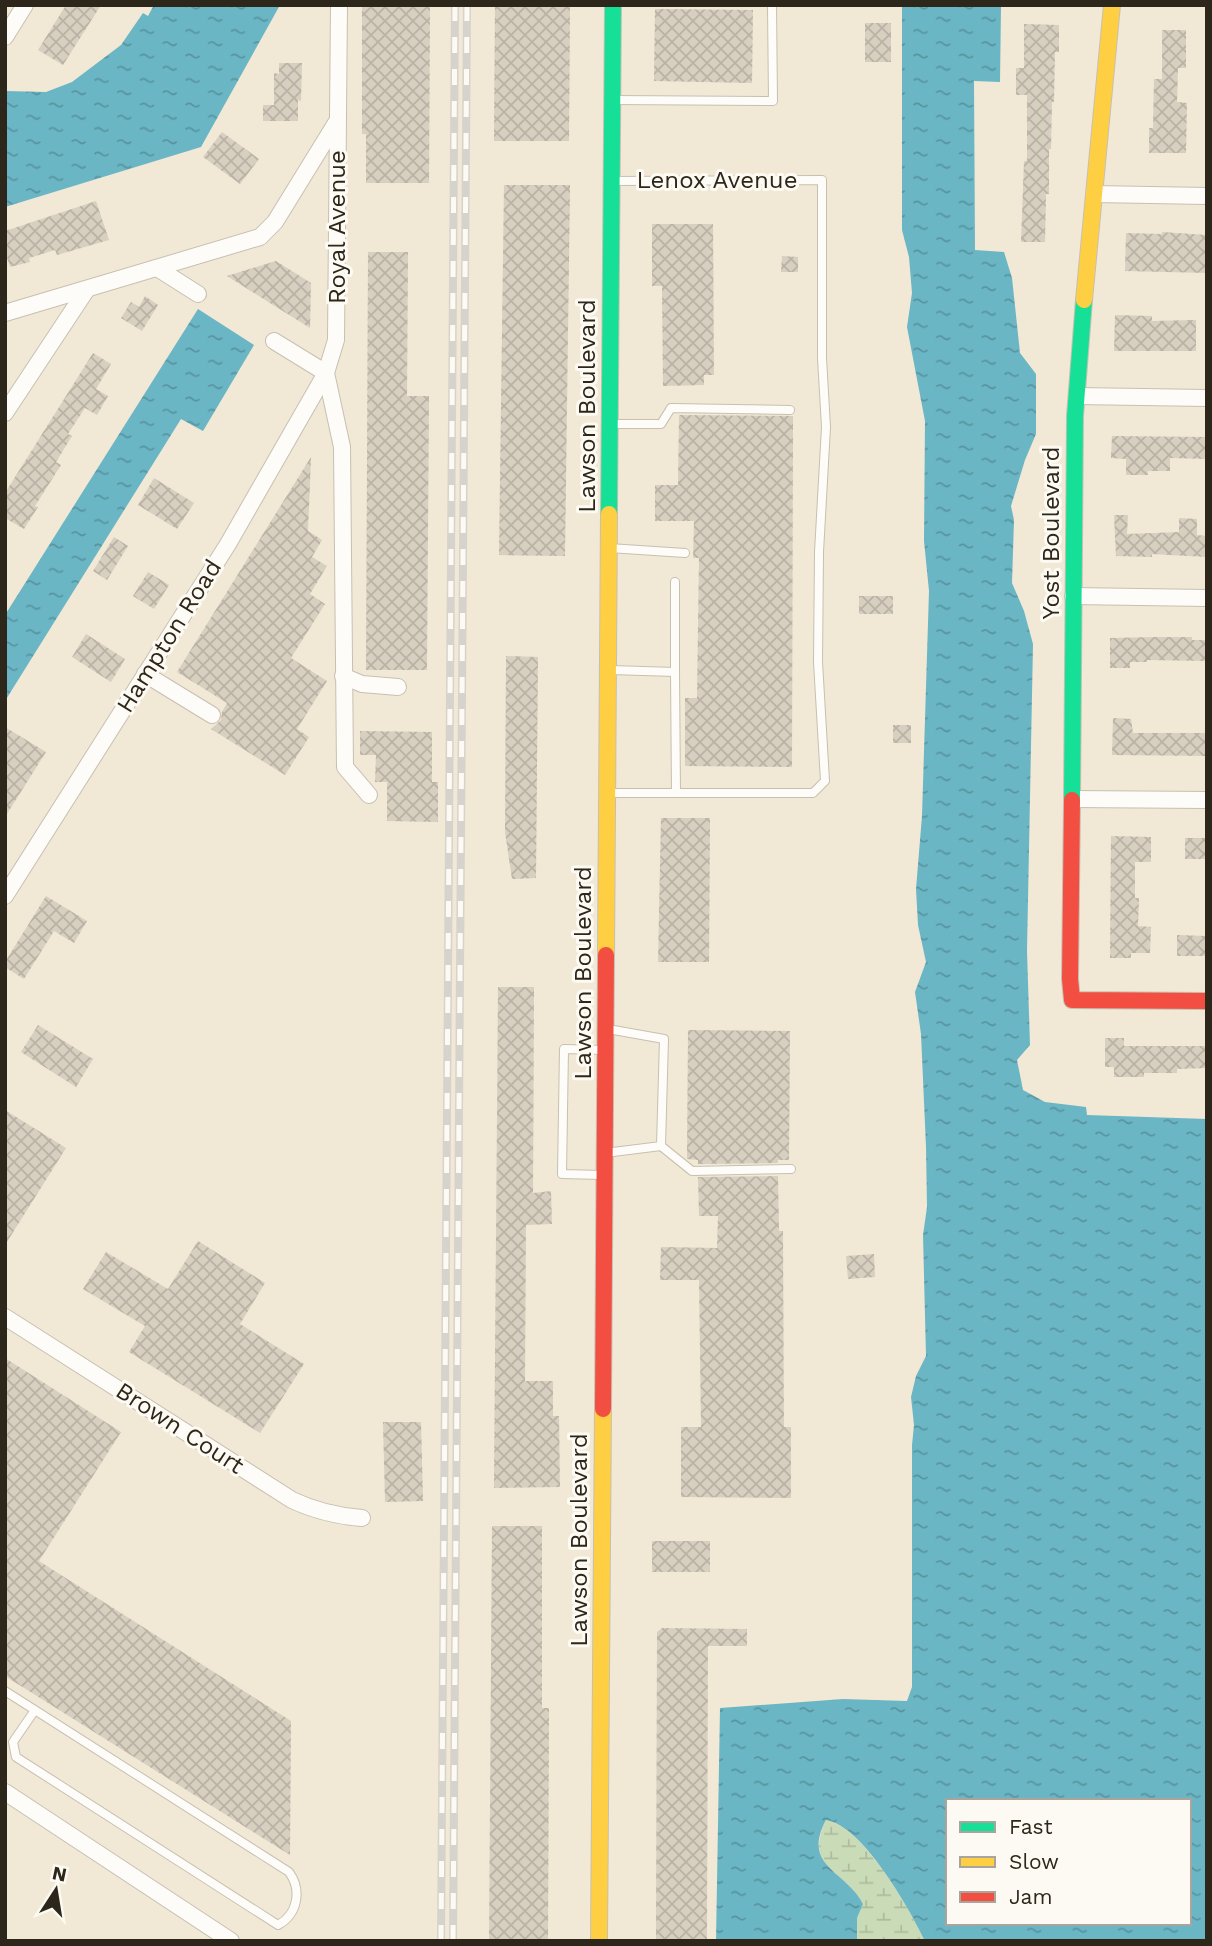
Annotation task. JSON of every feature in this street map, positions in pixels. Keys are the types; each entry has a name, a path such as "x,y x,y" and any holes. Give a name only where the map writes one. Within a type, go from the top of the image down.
{"main road":[{"name":"Lawson Boulevard","path":"599,1941 613,5"},
{"name":"Yost Boulevard","path":"1112,5 1074,416 1072,1000 1207,1001"}],"street":[{"path":"5,37 25,5"},
{"name":"Royal Avenue","path":"339,5 336,340 326,373 342,447 345,767 369,795"},
{"path":"5,313 260,237 275,222 338,121"},
{"path":"1094,194 1207,195"},
{"path":"157,268 198,294"},
{"path":"5,413 87,289"},
{"path":"274,341 326,373"},
{"name":"Hampton Road","path":"5,896 228,544 326,373"},
{"path":"1077,396 1207,398"},
{"path":"1073,596 1207,598"},
{"path":"145,674 212,715"},
{"path":"343,676 362,684 398,687"},
{"path":"1072,799 1207,800"},
{"name":"Brown Court","path":"5,1317 292,1500 333,1515 362,1518"},
{"path":"5,1792 231,1941"}],"lane":[{"path":"613,100 773,101 772,5"},
{"name":"Lenox Avenue","path":"612,181 822,180 821,289 826,427 819,552 818,662 825,781 813,793 676,793"},
{"path":"611,424 661,424 671,408 790,410"},
{"path":"609,548 685,552"},
{"path":"607,793 676,793 675,582"},
{"path":"608,669 674,672"},
{"path":"606,1028 664,1039 661,1146"},
{"path":"605,1175 562,1174 564,1049 606,1050"},
{"path":"605,1153 661,1146 692,1171 791,1169"},
{"path":"5,1691 35,1710 289,1872 298,1884 298,1896 288,1919 278,1925 16,1757 13,1742 35,1710"}],"green space":[{"path":"826,1820 855,1837 869,1853 896,1890 925,1941 857,1941 857,1918 863,1904 823,1859 819,1849 820,1836"}],"water":[{"path":"154,5 280,5 201,147 5,207 5,91 46,92 72,82 121,45 143,13 148,16"},
{"path":"902,5 1001,6 1000,82 974,81 975,250 1004,252 1012,278 1020,353 1036,374 1036,434 1011,506 1014,520 1012,583 1024,611 1033,644 1027,951 1030,1045 1017,1060 1023,1090 1045,1102 1086,1107 1087,1115 1207,1119 1207,1941 925,1941 908,1909 869,1852 855,1837 826,1820 820,1836 822,1858 863,1904 857,1918 857,1941 716,1941 720,1708 843,1699 907,1701 912,1687 914,1425 911,1397 916,1376 926,1356 923,1235 927,1207 926,1147 921,1034 915,992 926,962 918,925 916,889 922,816 929,591 924,541 925,421 907,327 912,293 909,257 902,230"},
{"path":"198,309 254,345 203,431 181,419 5,701 5,615"}],"building":[{"path":"66,5 101,5 63,65 38,50"},
{"path":"362,5 430,5 429,183 366,183 366,134 362,134"},
{"path":"495,5 570,5 569,141 494,141"},
{"path":"655,9 753,10 752,83 654,81"},
{"path":"865,23 891,23 891,62 865,62"},
{"path":"1024,24 1059,25 1059,52 1055,52 1045,242 1021,242 1024,161 1027,161 1027,95 1016,95 1016,68 1024,68"},
{"path":"1162,30 1186,30 1186,68 1178,68 1177,102 1187,103 1186,153 1149,153 1149,128 1153,128 1154,79 1162,79"},
{"path":"279,63 302,63 298,121 263,121 263,105 274,105 274,73 279,74"},
{"path":"222,132 259,159 240,184 203,157"},
{"path":"504,185 570,185 565,556 499,555"},
{"path":"96,201 109,240 57,255 55,250 29,258 30,262 10,267 5,251 5,231"},
{"path":"652,224 713,224 714,375 704,375 704,385 663,386 662,286 652,286"},
{"path":"1126,233 1207,235 1207,273 1125,271"},
{"path":"368,252 408,252 407,396 429,396 427,670 366,670"},
{"path":"782,256 798,257 798,272 781,272"},
{"path":"276,261 311,283 310,328 227,276"},
{"path":"145,296 158,305 142,331 121,318 131,302 139,307"},
{"path":"1115,315 1152,316 1152,321 1196,320 1196,351 1114,351"},
{"path":"93,353 111,364 96,389 108,396 97,415 85,408 68,434 72,436 56,462 61,465 24,529 5,518 5,493"},
{"path":"679,415 793,416 792,767 685,766 685,698 697,698 699,558 693,558 694,521 655,521 655,485 678,485"},
{"path":"1112,436 1207,437 1207,459 1170,458 1170,471 1126,475 1126,459 1111,458"},
{"path":"311,457 308,531 322,540 312,557 327,566 310,594 325,604 291,658 327,681 297,729 309,737 285,775 211,729 221,720 227,703 177,672"},
{"path":"154,478 194,503 177,529 138,505"},
{"path":"1114,515 1128,515 1127,534 1179,532 1179,518 1197,519 1197,535 1207,536 1207,557 1152,554 1152,557 1116,556"},
{"path":"114,537 128,546 107,580 93,571"},
{"path":"148,572 169,585 154,609 133,596"},
{"path":"859,596 893,596 893,614 859,614"},
{"path":"86,634 125,659 111,682 72,657"},
{"path":"1192,637 1192,640 1207,640 1207,661 1147,660 1130,662 1130,668 1110,668 1110,638"},
{"path":"506,656 538,657 536,878 512,879 505,832"},
{"path":"1113,718 1131,719 1133,733 1206,733 1206,756 1112,755"},
{"path":"893,725 911,725 911,743 893,743"},
{"path":"5,727 46,752 5,817"},
{"path":"360,731 432,732 432,782 438,782 438,822 387,821 387,782 375,782 376,755 360,755"},
{"path":"661,818 710,818 709,962 658,962"},
{"path":"1111,836 1151,837 1151,862 1135,862 1135,898 1139,898 1138,926 1151,927 1150,953 1131,953 1131,958 1110,958"},
{"path":"1185,838 1207,838 1207,859 1185,859"},
{"path":"46,896 87,921 74,943 54,931 24,979 5,967 5,962"},
{"path":"1177,935 1207,936 1207,956 1177,956"},
{"path":"498,987 534,987 533,1193 551,1191 552,1224 526,1225 525,1381 553,1381 553,1416 559,1416 560,1487 494,1488"},
{"path":"38,1025 93,1059 76,1087 21,1052"},
{"path":"688,1030 790,1031 789,1160 778,1160 778,1163 698,1164 698,1160 687,1159"},
{"path":"1105,1038 1124,1038 1124,1046 1207,1046 1207,1068 1177,1069 1177,1073 1144,1073 1144,1077 1114,1077 1114,1067 1105,1067"},
{"path":"5,1110 66,1148 5,1245"},
{"path":"778,1176 779,1231 783,1231 784,1427 791,1427 791,1498 681,1497 681,1427 701,1427 699,1280 660,1280 661,1247 717,1248 718,1216 699,1216 698,1177"},
{"path":"198,1241 265,1283 240,1324 304,1364 260,1433 129,1352 145,1326 83,1289 106,1252 168,1289"},
{"path":"874,1254 875,1277 848,1279 846,1256"},
{"path":"5,1358 121,1432 39,1561 291,1721 290,1855 5,1676"},
{"path":"383,1422 421,1422 423,1501 385,1502"},
{"path":"492,1526 542,1526 542,1708 549,1708 548,1941 489,1941"},
{"path":"652,1541 710,1541 710,1572 652,1572"},
{"path":"662,1628 747,1629 747,1646 708,1646 707,1941 656,1941 657,1632"}],"railway":[{"path":"441,1941 455,5"},
{"path":"453,1941 467,5"}],"traffic: fast":[{"path":"609,514 613,5"},
{"path":"1072,800 1075,416 1084,300"}],"traffic: slow":[{"path":"1084,300 1112,5"},
{"path":"606,955 609,514"},
{"path":"599,1941 603,1409"}],"traffic: jam":[{"path":"1072,800 1072,1000 1207,1001"},
{"path":"603,1409 606,955"}]}
